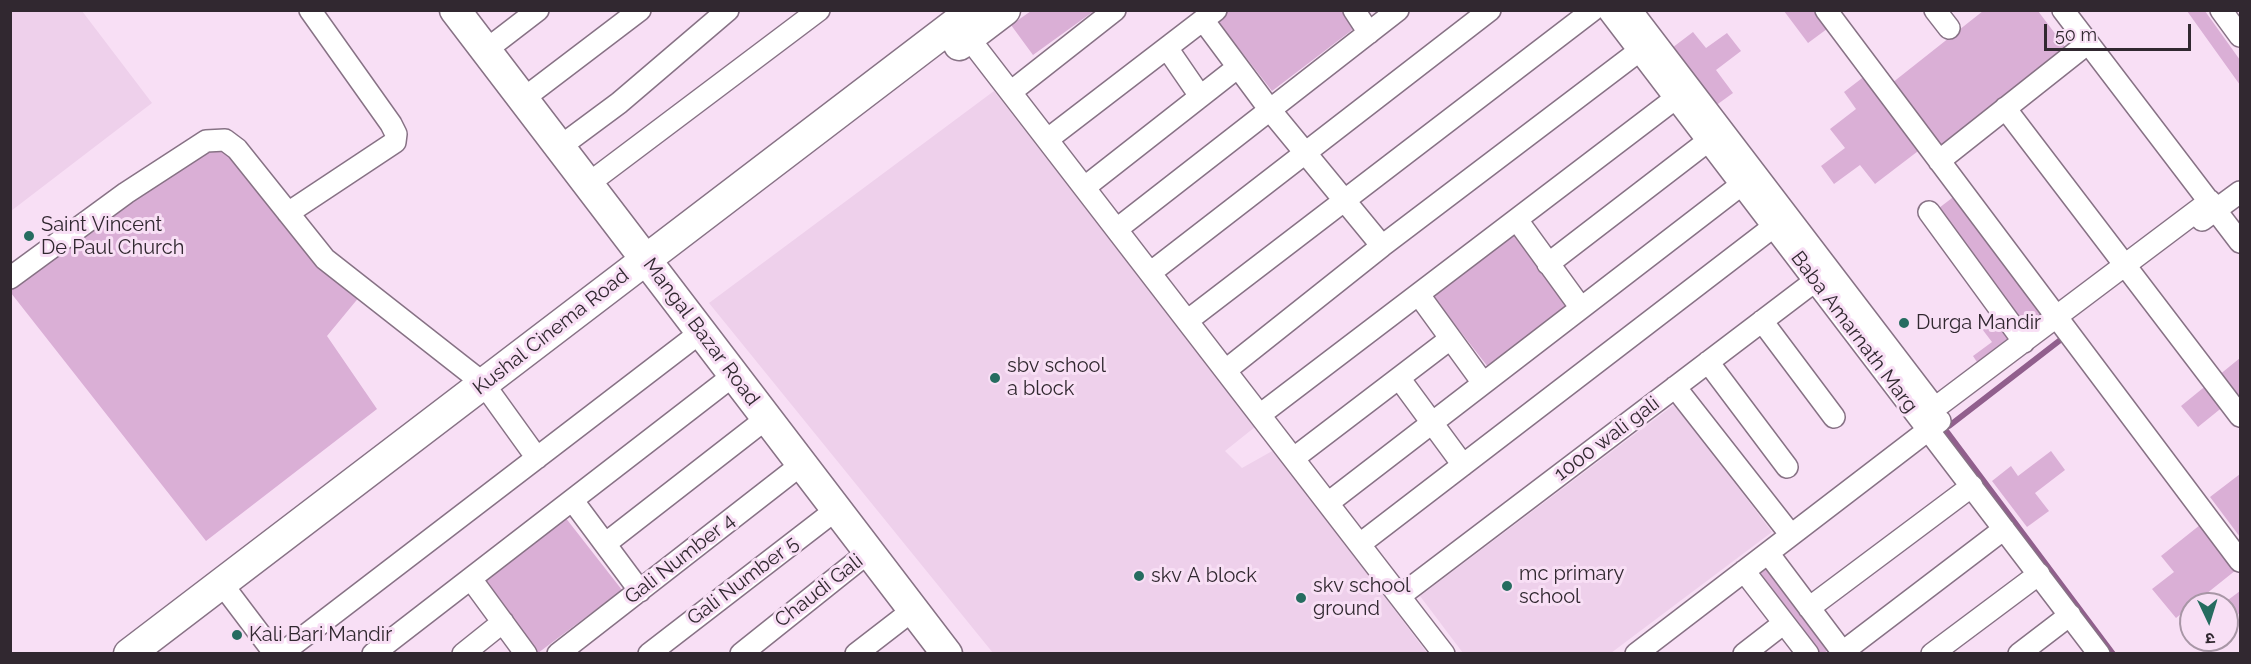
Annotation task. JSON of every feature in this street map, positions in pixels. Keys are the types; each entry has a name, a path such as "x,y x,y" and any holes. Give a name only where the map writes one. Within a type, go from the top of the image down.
{"street":[{"path":"288,213 391,147 395,142 396,134 310,10"},
{"name":"Mangal Bazar Road","path":"455,10 870,551 943,652"},
{"path":"486,50 538,10"},
{"path":"523,99 640,10"},
{"path":"588,184 819,10"},
{"name":"Kushal Cinema Road","path":"161,654 228,592 966,23 1005,10"},
{"path":"1012,91 1115,10"},
{"path":"1354,10 1370,33"},
{"path":"1116,229 1398,10"},
{"path":"1150,273 1490,10"},
{"path":"1187,321 1593,10"},
{"name":"Baba Amarnath Marg","path":"1608,10 1815,281 1872,342 1929,430 2099,654"},
{"path":"1631,10 1872,342 1935,408 2024,342 2060,322"},
{"path":"1826,10 2241,561"},
{"path":"1935,10 1949,28"},
{"path":"2063,10 2241,242"},
{"path":"2221,10 2241,36"},
{"path":"561,146 619,103 721,13"},
{"path":"1048,140 1210,15 1238,67 1270,110 1382,246"},
{"path":"966,23 1048,140 1444,654"},
{"path":"1939,160 2088,43"},
{"path":"1167,48 1200,96"},
{"path":"1226,370 1382,246 1639,51"},
{"path":"1085,187 1238,67"},
{"path":"1261,414 1676,98"},
{"path":"2005,108 2241,416"},
{"path":"10,278 126,193 206,141 225,140 237,149 325,259 489,391 537,458"},
{"path":"1548,264 1708,141"},
{"path":"1328,502 1741,185"},
{"path":"1636,654 1929,430 2128,269 2213,205 2241,192"},
{"path":"1929,212 2024,342"},
{"path":"1517,220 1581,308"},
{"path":"1360,544 1773,227"},
{"name":"1000 wali gali","path":"1400,596 1815,281"},
{"path":"1419,295 1483,383"},
{"path":"1762,321 1834,417"},
{"path":"281,654 701,332"},
{"path":"1294,458 1450,339"},
{"path":"1708,362 1787,467"},
{"path":"373,654 734,375"},
{"path":"1399,378 1463,465"},
{"path":"1675,387 1791,535"},
{"path":"606,544 767,418"},
{"name":"Gali Number 4","path":"558,654 802,464"},
{"path":"1809,608 1972,486"},
{"path":"573,501 640,591"},
{"name":"Gali Number 5","path":"648,654 837,509"},
{"path":"1768,553 1842,653 2004,529"},
{"name":"Chaudi Gali","path":"741,654 870,551"},
{"path":"1744,572 1809,654"},
{"path":"1932,654 2038,574"},
{"path":"471,579 526,654"},
{"path":"228,592 275,654"},
{"name":"Kushal Cinema Road","path":"129,654 228,592"},
{"path":"856,654 914,610"},
{"path":"2024,652 2070,615"},
{"path":"463,654 503,622"},
{"path":"1744,654 1784,623"}],"shaded area":[{"path":"11,10 82,11 152,103 11,211"},
{"path":"1031,11 1094,11 1033,55 1011,25"},
{"path":"1227,11 1343,11 1356,27 1272,91 1216,19"},
{"path":"1784,11 1820,11 1831,26 1808,43"},
{"path":"1983,11 2038,11 2069,52 1944,149 1892,83"},
{"path":"2187,11 2205,11 2240,60 2240,85"},
{"path":"1693,32 1706,48 1727,33 1741,51 1716,70 1733,93 1711,109 1668,51"},
{"path":"1870,72 1926,145 1875,184 1860,165 1834,184 1821,166 1845,148 1830,129 1856,109 1844,92"},
{"path":"994,91 1255,427 1225,451 1242,468 1274,450 1427,653 993,653 709,303"},
{"path":"225,141 360,296 327,336 377,409 206,541 11,293 11,283"},
{"path":"1956,195 2046,316 2025,332 1935,211"},
{"path":"1515,231 1572,303 1488,367 1432,295"},
{"path":"1994,313 2014,339 1979,365 1973,356 1992,342 1979,325"},
{"path":"2240,358 2240,393 2198,427 2181,406"},
{"path":"1675,404 1772,532 1611,653 1463,653 1420,596"},
{"path":"2051,451 2065,470 2035,493 2049,511 2027,527 1992,481 2011,466 2018,476"},
{"path":"2240,474 2240,537 2210,497"},
{"path":"565,517 622,590 538,653 482,582"},
{"path":"2200,525 2236,570 2208,592 2179,592 2179,616 2176,618 2152,589 2174,572 2161,556"},
{"path":"1770,564 1832,647 1824,653 1814,653 1756,575"},
{"path":"2240,591 2240,616 2239,615"}],"waterway":[{"path":"1949,426 2059,341"},
{"path":"1947,432 2113,654"}],"place":[{"name":"Saint Vincent De Paul Church","path":"29,236"},
{"name":"Durga Mandir","path":"1904,323"},
{"name":"sbv school a block","path":"995,378"},
{"name":"skv A block","path":"1139,576"},
{"name":"mc primary school","path":"1507,586"},
{"name":"skv school ground","path":"1301,598"},
{"name":"Kali Bari Mandir","path":"237,635"}]}
